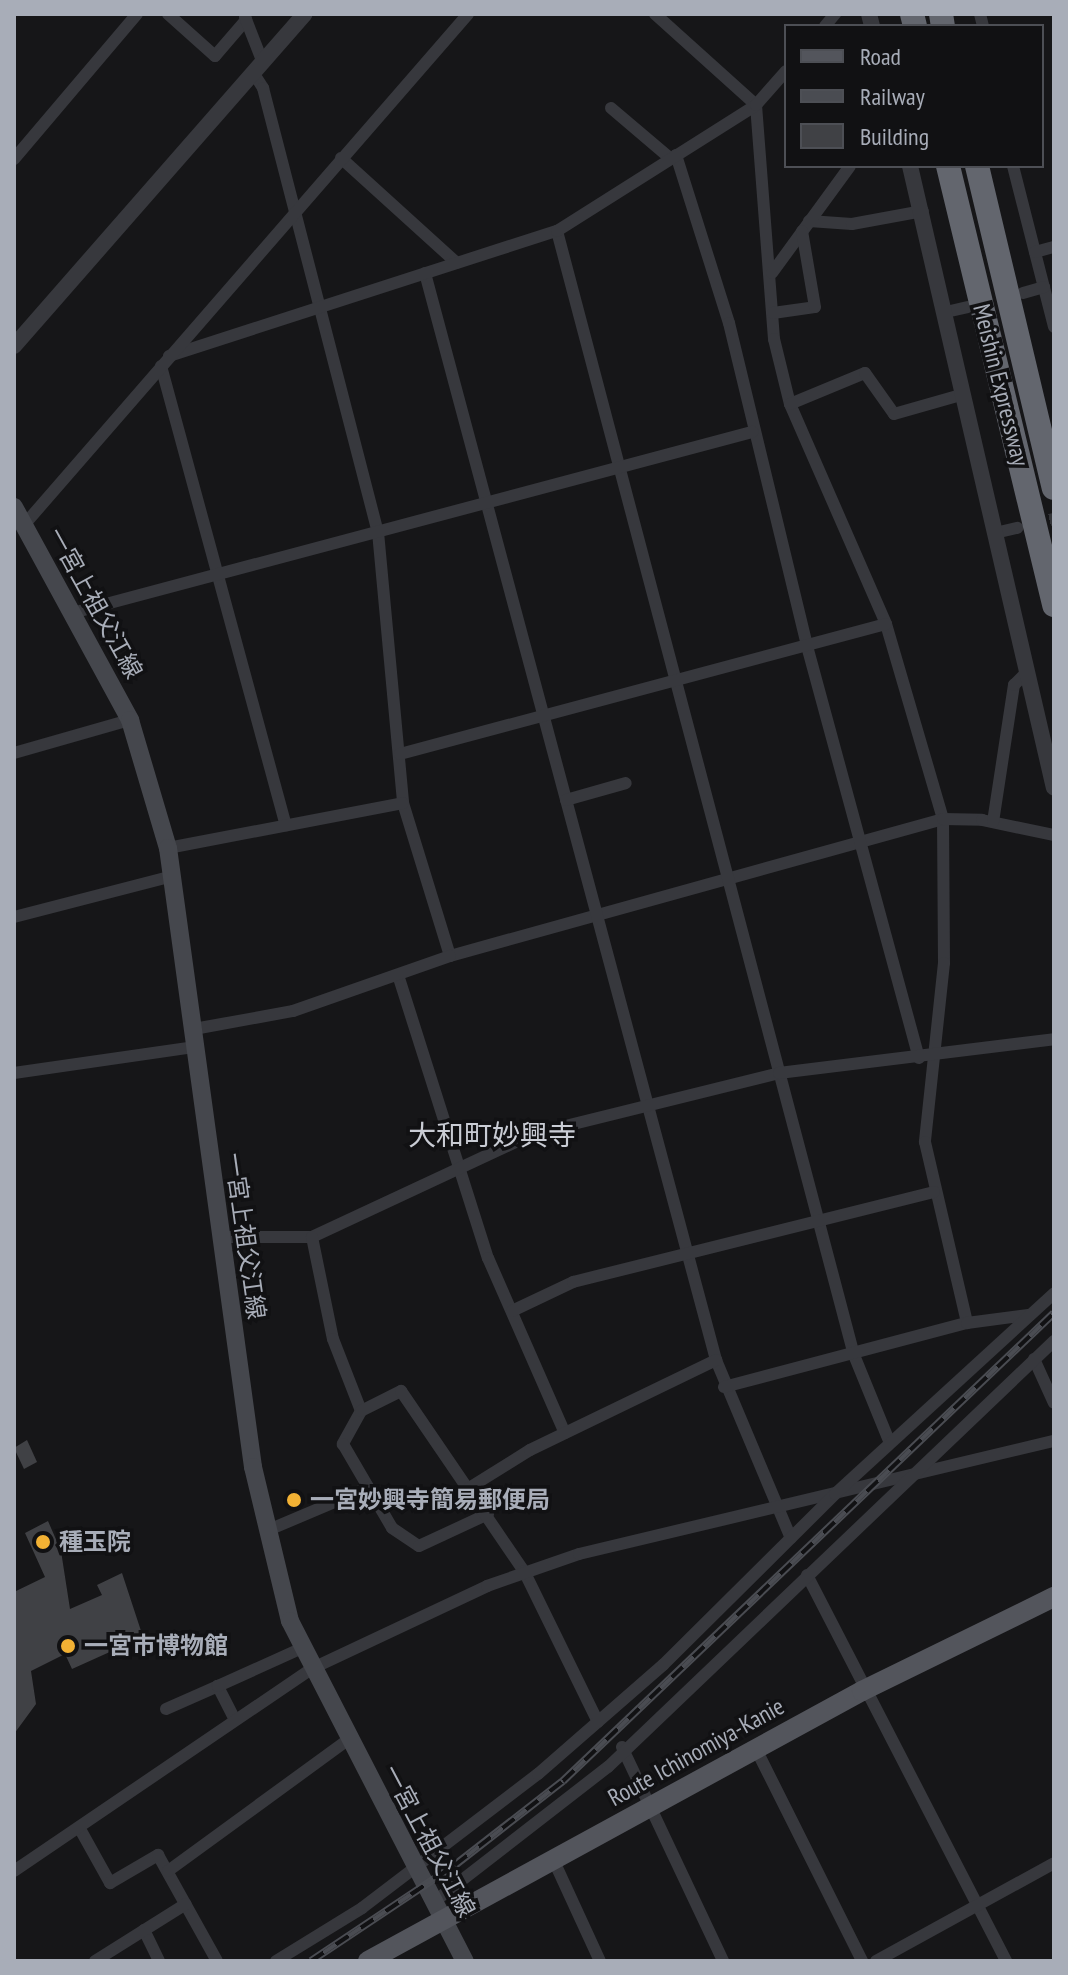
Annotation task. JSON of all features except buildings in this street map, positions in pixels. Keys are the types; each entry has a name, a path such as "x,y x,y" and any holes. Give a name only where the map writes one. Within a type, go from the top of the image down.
{"highway":[{"name":"Meishin Expressway","path":"948,168 1054,605"},
{"name":"Meishin Expressway","path":"977,168 1054,488"}],"main road":[{"name":"一宮上祖父江線","path":"14,507 76,612 130,720 168,848 221,1237 266,1531 302,1648 465,1961"},
{"name":"Route Ichinomiya-Kanie","path":"368,1961 440,1910 553,1859 862,1691 1054,1597"}],"street":[{"path":"14,159 137,14"},
{"path":"168,14 215,56 245,17"},
{"path":"14,346 305,14"},
{"path":"24,525 295,209 468,14"},
{"path":"655,14 756,105 773,313 790,404 886,624 943,819 944,963 925,1142 934,1192 967,1323"},
{"path":"245,17 378,532 403,803 450,956"},
{"path":"165,361 557,231 756,105 784,73"},
{"path":"611,108 673,157 729,323 752,432 807,646 919,1058"},
{"path":"341,158 457,263"},
{"path":"772,273 849,168"},
{"path":"911,168 923,211 1054,788"},
{"path":"1014,168 1054,327"},
{"path":"806,226 852,224 923,211"},
{"path":"773,313 815,307 806,226"},
{"path":"557,231 854,1355 890,1443"},
{"path":"1035,252 1054,247"},
{"path":"425,273 716,1360 724,1387 780,1506 791,1538"},
{"path":"1023,293 1044,287"},
{"path":"946,312 967,307"},
{"path":"165,361 286,825"},
{"path":"790,404 865,373 894,414 964,394"},
{"path":"76,612 752,432"},
{"path":"995,533 1017,528"},
{"path":"400,754 886,624"},
{"path":"993,822 1014,685 1027,672"},
{"path":"14,753 130,720"},
{"path":"566,800 626,783"},
{"path":"168,848 403,803"},
{"path":"14,1073 194,1038 293,1011 399,978 450,956 595,912 943,819 993,822 1054,835"},
{"path":"14,917 172,876"},
{"path":"399,978 456,1170 565,1433"},
{"path":"221,1237 312,1237 533,1134 648,1109 779,1073 933,1058 1054,1039"},
{"path":"512,1311 573,1282 934,1192"},
{"path":"312,1237 333,1339 361,1411"},
{"path":"276,1961 418,1868 598,1722 835,1494 1054,1293"},
{"path":"724,1387 967,1323 1028,1315"},
{"path":"440,1910 623,1749 1054,1341"},
{"path":"1034,1359 1054,1403"},
{"path":"469,1488 565,1433 716,1360"},
{"path":"488,1514 419,1546 392,1528 343,1444 361,1411 401,1391 488,1514 524,1571 598,1722"},
{"path":"14,1871 80,1829 233,1716 311,1669 524,1571 1054,1441"},
{"path":"266,1531 368,1488"},
{"path":"807,1575 862,1691 1006,1961"},
{"path":"166,1709 302,1648"},
{"path":"218,1686 233,1716"},
{"path":"168,1871 349,1739"},
{"path":"623,1749 723,1961"},
{"path":"756,1749 862,1961"},
{"path":"80,1829 110,1883 158,1855 217,1961"},
{"path":"553,1859 600,1961"},
{"path":"876,1961 1054,1863"},
{"path":"95,1961 186,1904"},
{"path":"144,1930 159,1961"}],"tunnel":[{"path":"1032,524 1054,519"}],"railway":[{"path":"311,1961 455,1865 563,1781 1054,1313"}],"place":[{"name":"一宮妙興寺簡易郵便局","path":"294,1500"},
{"name":"種玉院","path":"43,1542"},
{"name":"一宮市博物館","path":"68,1646"}],"district":[{"name":"大和町妙興寺","path":"492,1135"}]}
